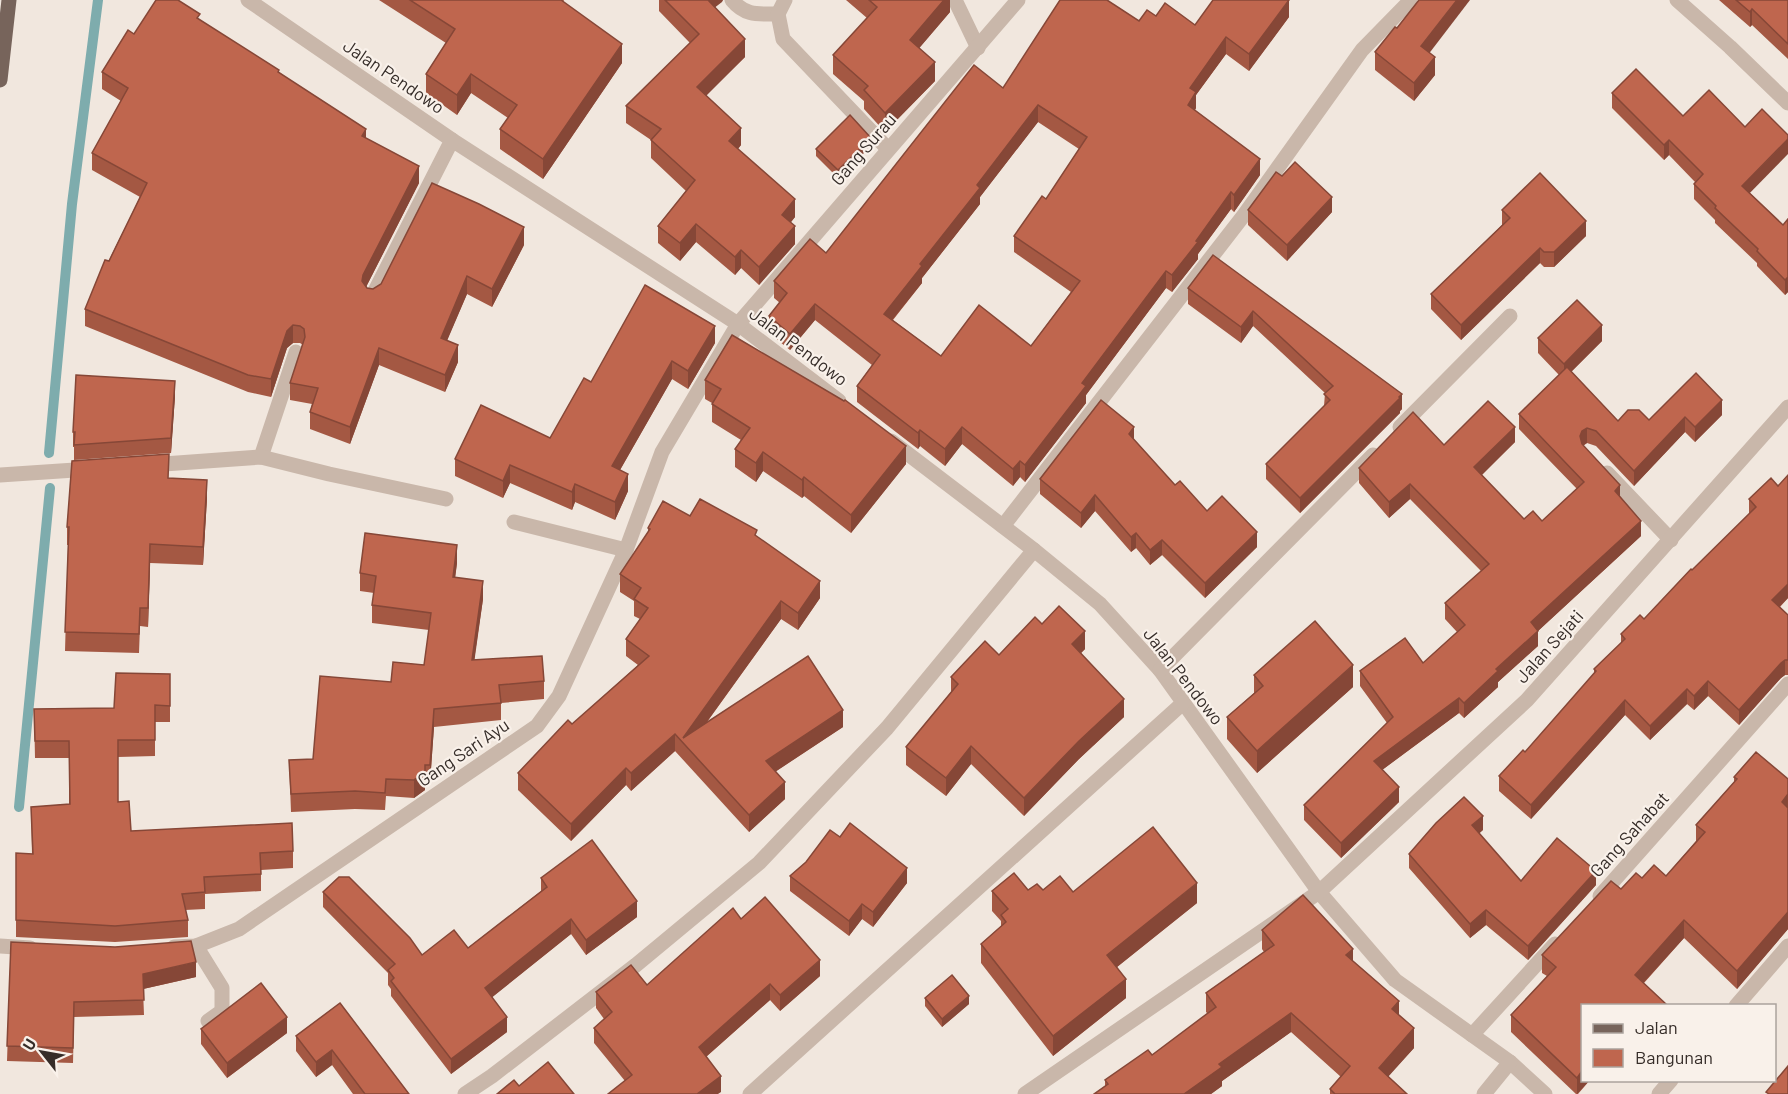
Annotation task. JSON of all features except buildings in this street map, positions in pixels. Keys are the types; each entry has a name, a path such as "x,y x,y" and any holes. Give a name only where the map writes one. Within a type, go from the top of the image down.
{"main road":[{"path":"0,80 9,0"}],"street":[{"name":"Jalan Pendowo","path":"248,0 452,140 738,324 852,411"},
{"path":"732,0 738,7 750,14 781,7 783,39 888,149"},
{"path":"955,0 978,48"},
{"name":"Gang Surau","path":"738,324 1018,0"},
{"path":"1677,0 1788,103"},
{"path":"1003,526 1244,215 1362,50 1410,1"},
{"path":"372,297 452,140"},
{"path":"1160,670 1510,316"},
{"name":"Gang Sari Ayu","path":"161,948 196,946 239,929 537,726 559,696 626,550 662,452 738,324"},
{"path":"261,457 296,352"},
{"name":"Jalan Sejati","path":"1319,892 1527,700 1788,406"},
{"name":"Jalan Pendowo","path":"880,432 1034,550 1100,604 1160,670 1319,892 1395,980 1510,1062 1545,1094"},
{"path":"130,466 261,457 446,499"},
{"path":"1597,462 1671,540"},
{"path":"0,475 107,468"},
{"path":"514,522 626,550"},
{"path":"465,1094 492,1076 636,965 759,863 887,728 1034,550"},
{"name":"Gang Sahabat","path":"1591,905 1788,684"},
{"path":"750,1094 1183,704"},
{"path":"1025,1094 1319,892"},
{"path":"1472,1035 1567,931"},
{"path":"1737,1004 1788,945"},
{"path":"0,946 46,948"},
{"path":"196,946 222,988 222,1011 208,1021"},
{"path":"1484,1094 1510,1062"},
{"path":"1659,1094 1669,1082"}],"waterway":[{"path":"49,453 72,204 98,0"},
{"path":"19,807 50,488"}]}
